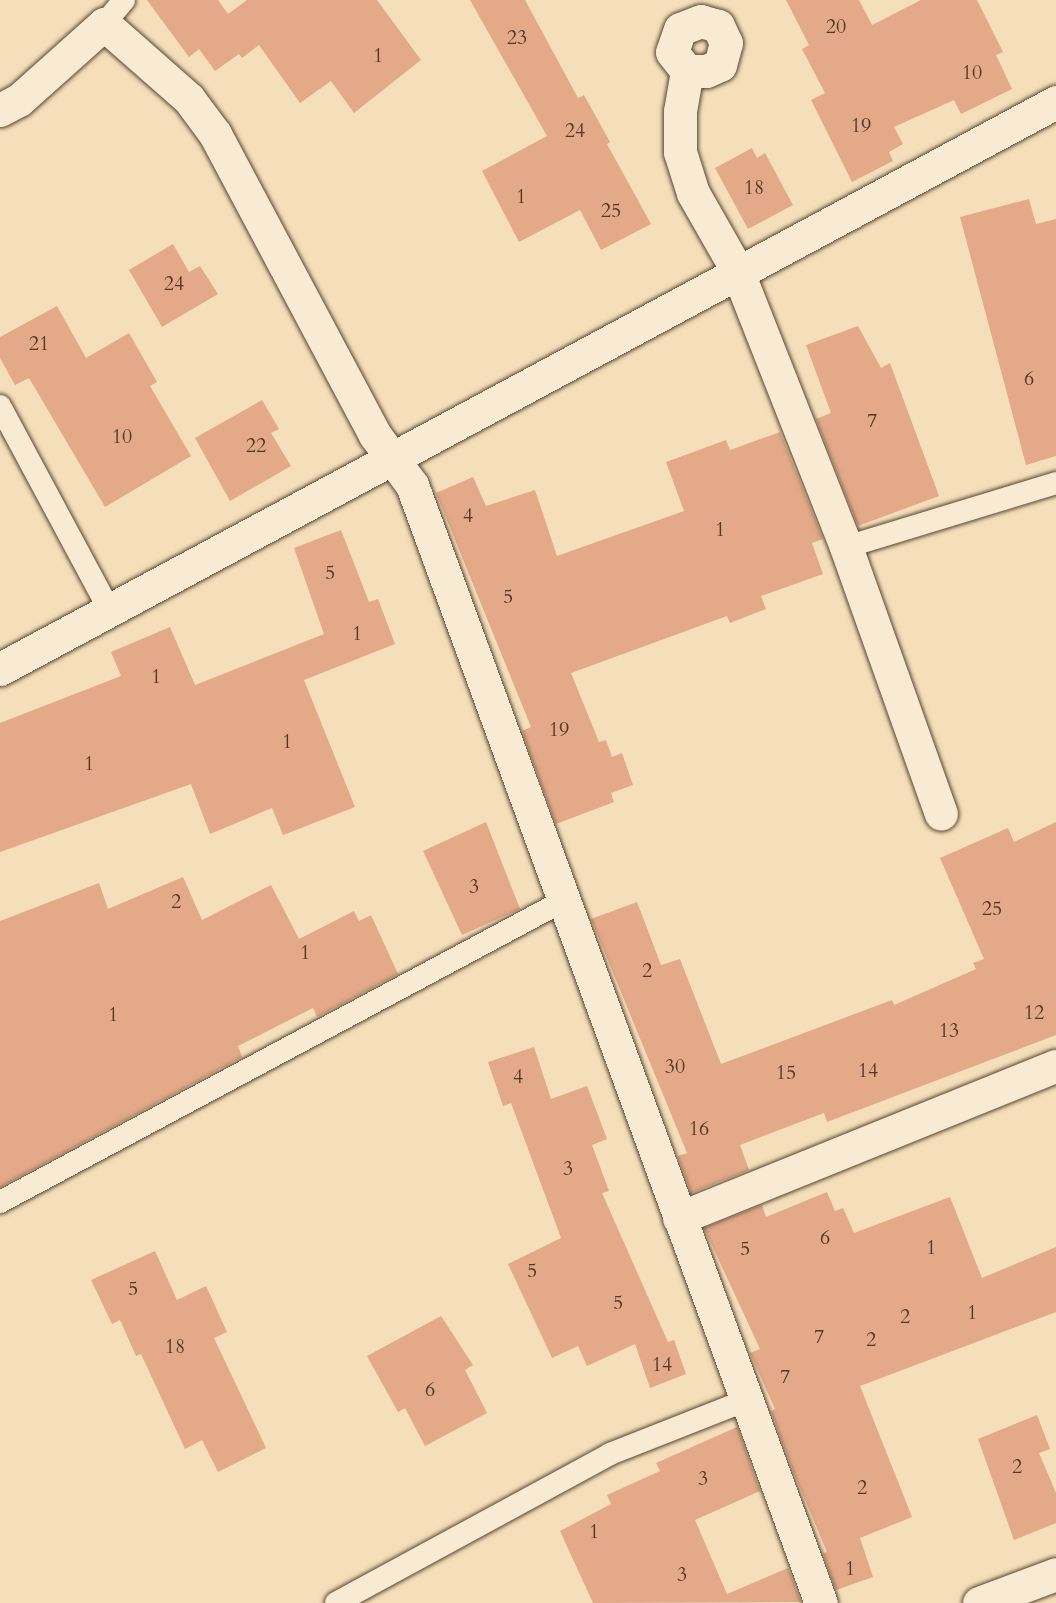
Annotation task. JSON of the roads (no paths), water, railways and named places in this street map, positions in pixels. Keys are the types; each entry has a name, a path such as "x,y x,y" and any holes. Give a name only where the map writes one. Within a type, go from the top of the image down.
{"street":[{"path":"0,111 19,100 114,12 189,99 215,134 375,435 412,484 821,1603"},
{"path":"687,71 680,111 680,152 693,193 737,270 846,547 941,814"},
{"path":"0,669 395,459 737,270 1056,102"},
{"path":"679,1218 1056,1066"},
{"path":"979,1603 1043,1587"}],"lane":[{"path":"0,406 110,610"},
{"path":"846,547 1056,483"},
{"path":"0,1202 563,901"},
{"path":"336,1603 610,1454 747,1400"}]}
